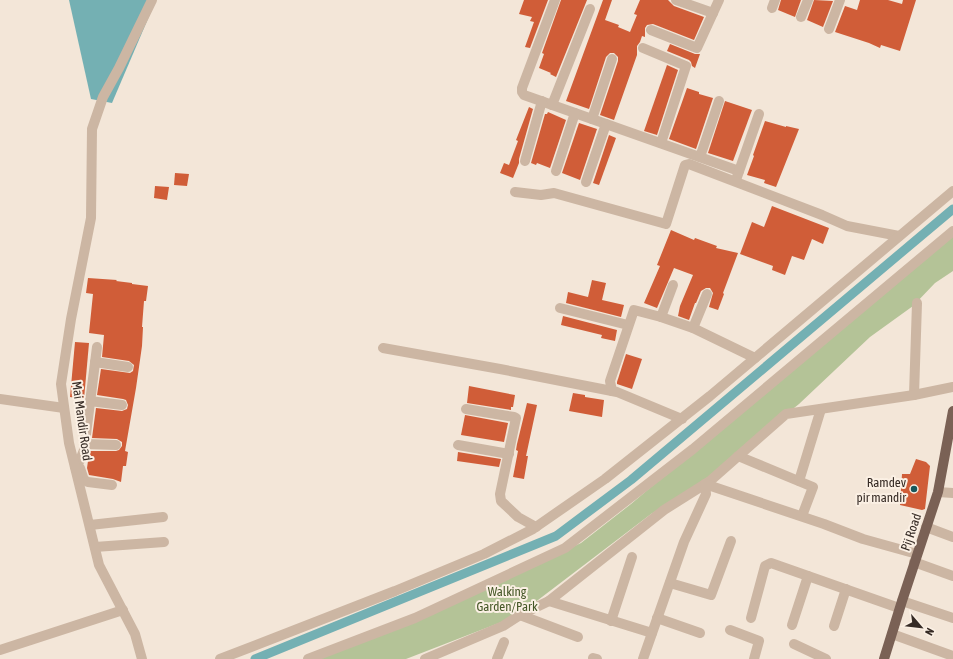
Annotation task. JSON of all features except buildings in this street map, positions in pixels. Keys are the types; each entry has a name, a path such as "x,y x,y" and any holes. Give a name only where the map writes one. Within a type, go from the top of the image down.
{"main road":[{"name":"Pij Road","path":"884,659 900,604 938,492 951,429 953,411"}],"street":[{"name":"Mai Mandir Road","path":"142,659 135,634 99,565 77,465 69,443 61,384 71,319 91,218 92,129 103,97 119,68 152,0"},
{"path":"555,0 522,88 524,95 739,171"},
{"path":"676,0 713,13"},
{"path":"651,30 697,48 719,0"},
{"path":"801,18 808,0"},
{"path":"828,29 840,0"},
{"path":"552,105 590,9"},
{"path":"643,48 686,66 661,143"},
{"path":"592,119 612,60"},
{"path":"525,161 542,101"},
{"path":"700,157 719,101"},
{"path":"556,171 575,113"},
{"path":"736,182 759,114"},
{"path":"586,182 606,124"},
{"path":"514,192 541,195 554,193 666,224 668,222 687,164 852,227 899,236"},
{"path":"220,659 489,552 536,527 605,479 682,419 899,236 951,196"},
{"path":"308,659 415,618 565,548 693,449 953,231"},
{"path":"661,317 673,285"},
{"path":"693,328 707,294"},
{"path":"914,395 917,303"},
{"path":"560,308 628,325"},
{"path":"612,391 610,381 634,310 693,328 755,358"},
{"path":"97,347 83,455 77,465 84,480 88,482 112,485"},
{"path":"383,348 612,391 624,394 682,419"},
{"path":"95,362 128,367"},
{"path":"425,659 503,626 549,601 664,510 705,484 786,414 914,395 953,387"},
{"path":"0,399 64,408"},
{"path":"90,401 122,405"},
{"path":"466,409 516,418 500,494 501,502 518,517 536,527"},
{"path":"799,481 821,409"},
{"path":"84,444 116,445"},
{"path":"458,445 509,454"},
{"path":"738,456 813,487 802,516"},
{"path":"705,484 802,516 916,558 953,576"},
{"path":"643,659 684,542 706,494 705,484"},
{"path":"938,492 953,494"},
{"path":"90,525 164,517"},
{"path":"926,527 953,537"},
{"path":"670,583 711,595 731,541"},
{"path":"95,547 164,542"},
{"path":"611,621 632,556"},
{"path":"750,618 765,566 768,563 771,563 846,589 953,618"},
{"path":"792,625 808,576"},
{"path":"834,626 846,589"},
{"path":"549,601 652,633"},
{"path":"0,650 123,610"},
{"path":"520,616 578,637"},
{"path":"657,618 700,632"},
{"path":"730,630 759,641 754,659"},
{"path":"892,634 953,656"},
{"path":"497,659 504,642"},
{"path":"794,644 826,659"}],"green space":[{"name":"Walking Garden/Park","path":"953,235 953,271 935,283 913,306 870,337 799,404 698,485 651,514 517,616 406,659 316,659 494,584 581,543 631,504 788,371"}],"water":[{"path":"69,0 156,0 112,103 91,99"}],"waterway":[{"path":"255,659 556,536 631,480 953,209"}],"place":[{"name":"Ramdev pir mandir","path":"914,489"}]}
